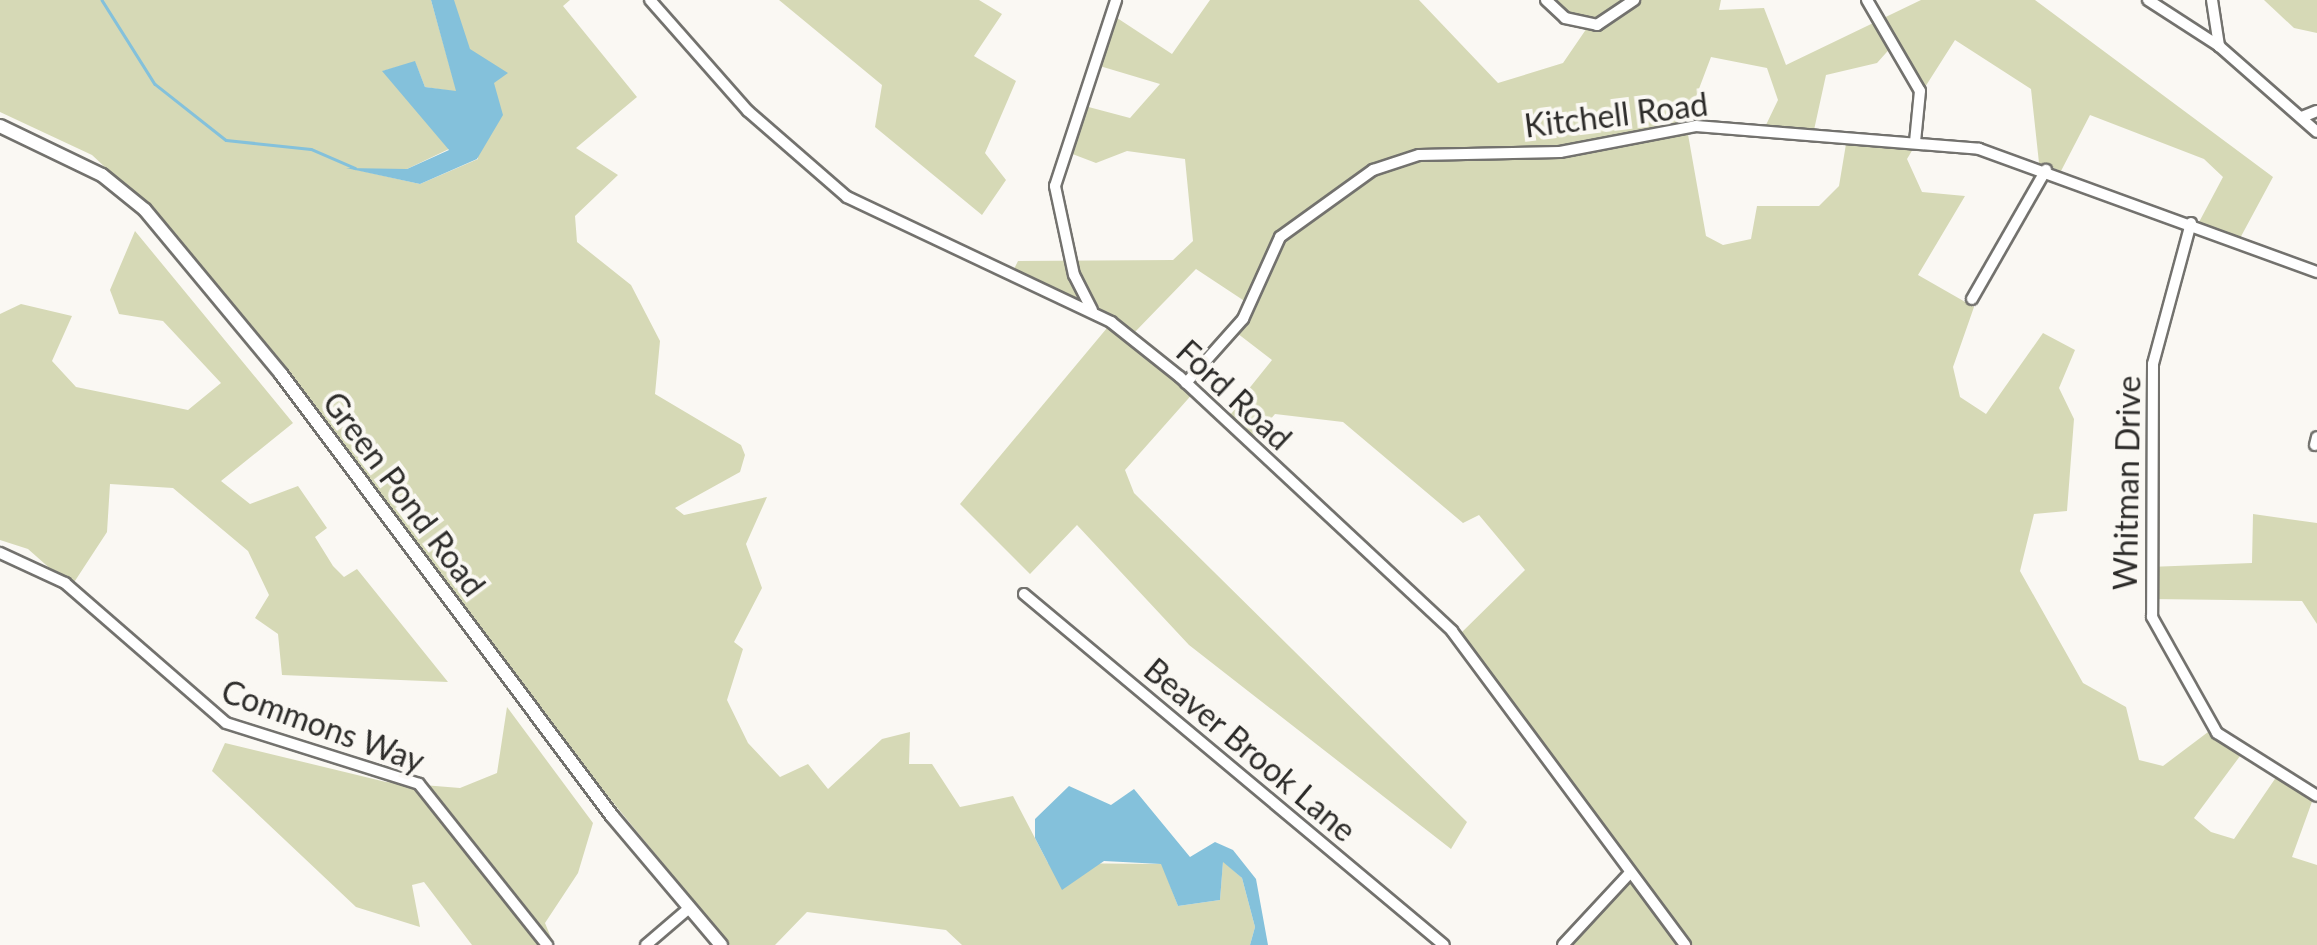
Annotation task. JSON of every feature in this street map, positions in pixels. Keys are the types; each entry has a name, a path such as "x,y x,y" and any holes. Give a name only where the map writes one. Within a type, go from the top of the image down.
{"main road":[{"name":"Green Pond Road","path":"0,126 102,175 145,210 281,374 688,909 721,945"}],"street":[{"name":"Ford Road","path":"650,0 748,112 848,196 1096,315 1186,383 1452,631 1685,945"},
{"path":"1096,315 1074,274 1055,186 1116,0"},
{"path":"1546,0 1565,18 1597,26 1634,0"},
{"path":"1867,0 1920,91 1914,142"},
{"path":"2148,0 2219,46 2317,132"},
{"path":"2212,0 2219,46"},
{"path":"2302,116 2317,111"},
{"name":"Kitchell Road","path":"1186,383 1243,319 1280,237 1388,163 1433,153 1560,152 1696,126 1980,149 2191,222 2317,272"},
{"path":"1972,299 2046,170"},
{"name":"Whitman Drive","path":"2191,222 2153,364 2152,617 2217,732 2317,796"},
{"name":"Commons Way","path":"0,554 65,583 226,723 419,784 548,945"},
{"name":"Beaver Brook Lane","path":"1024,594 1444,945"},
{"path":"1563,945 1630,873"},
{"path":"646,945 688,909"}],"green space":[{"path":"0,0 431,0 457,92 425,87 415,62 383,71 449,149 407,169 353,169 420,184 478,159 476,69 439,0 570,0 563,6 637,97 576,148 618,175 575,216 577,242 631,285 660,341 655,394 741,445 745,455 740,472 675,508 684,515 767,497 746,544 762,588 734,642 743,649 727,700 748,743 780,777 808,764 828,789 882,739 910,732 909,764 932,764 960,807 1013,796 1048,863 1162,864 1178,906 1220,900 1223,861 1242,878 1255,927 1250,945 962,945 946,930 807,912 775,945 730,945 570,750 163,221 92,155 0,112"},
{"path":"779,0 979,0 1002,14 974,56 1016,81 985,153 1006,180 982,215 875,127 882,85"},
{"path":"1210,0 1419,0 1498,83 1563,63 1589,25 1546,0 1721,0 1719,10 1764,8 1786,65 1921,0 2035,0 2273,177 2238,242 2198,224 2223,177 2204,159 2090,115 2061,171 2039,163 2031,89 1955,40 1920,95 1894,44 1877,63 1826,75 1814,130 1765,127 1778,100 1767,68 1711,57 1686,123 1706,236 1723,245 1751,239 1757,206 1819,206 1839,186 1848,132 1919,139 1907,159 1922,192 1965,196 1918,275 1974,307 1953,367 1960,397 1986,414 2043,333 2075,350 2059,388 2074,419 2067,511 2034,514 2020,571 2083,683 2126,707 2139,760 2163,766 2216,726 2246,748 2194,818 2211,832 2234,839 2281,770 2317,788 2292,857 2317,865 2317,945 1566,945 1631,869 1458,636 1525,570 1479,515 1463,523 1343,422 1275,414 1250,443 1223,421 1272,360 1233,330 1249,304 1196,269 1132,335 1195,391 1125,470 1134,493 1467,822 1451,849 1189,645 1077,525 1030,574 960,504 1112,322 1011,275 1018,261 1173,260 1193,241 1185,159 1127,151 1096,163 1062,150 1081,105 1130,118 1160,84 1093,64 1108,12 1172,54"},
{"path":"2264,0 2317,0 2317,33 2294,28"},
{"path":"135,231 293,423 221,481 250,504 298,486 327,528 315,537 333,566 344,577 357,569 448,682 282,675 278,634 255,618 269,595 248,551 173,488 110,484 107,532 71,587 28,549 0,540 0,314 21,304 72,316 52,361 76,387 188,410 221,383 163,321 119,314 110,290"},
{"path":"2253,514 2317,523 2317,624 2302,601 2152,599 2149,567 2252,563"},
{"path":"507,707 593,823 578,873 545,923 554,945 472,945 424,882 412,885 420,927 356,907 212,771 225,743 386,782 460,788 497,773"}],"water":[{"path":"431,0 454,0 470,49 508,73 494,83 503,115 477,159 420,184 346,168 407,169 449,150 382,71 415,61 425,87 456,91"},
{"path":"1069,786 1111,805 1134,789 1190,857 1215,842 1233,850 1256,879 1268,945 1250,945 1255,927 1242,878 1223,862 1220,900 1178,906 1161,864 1104,861 1062,890 1035,838 1035,819"}],"waterway":[{"path":"102,0 155,84 226,140 311,149 355,168"}]}
